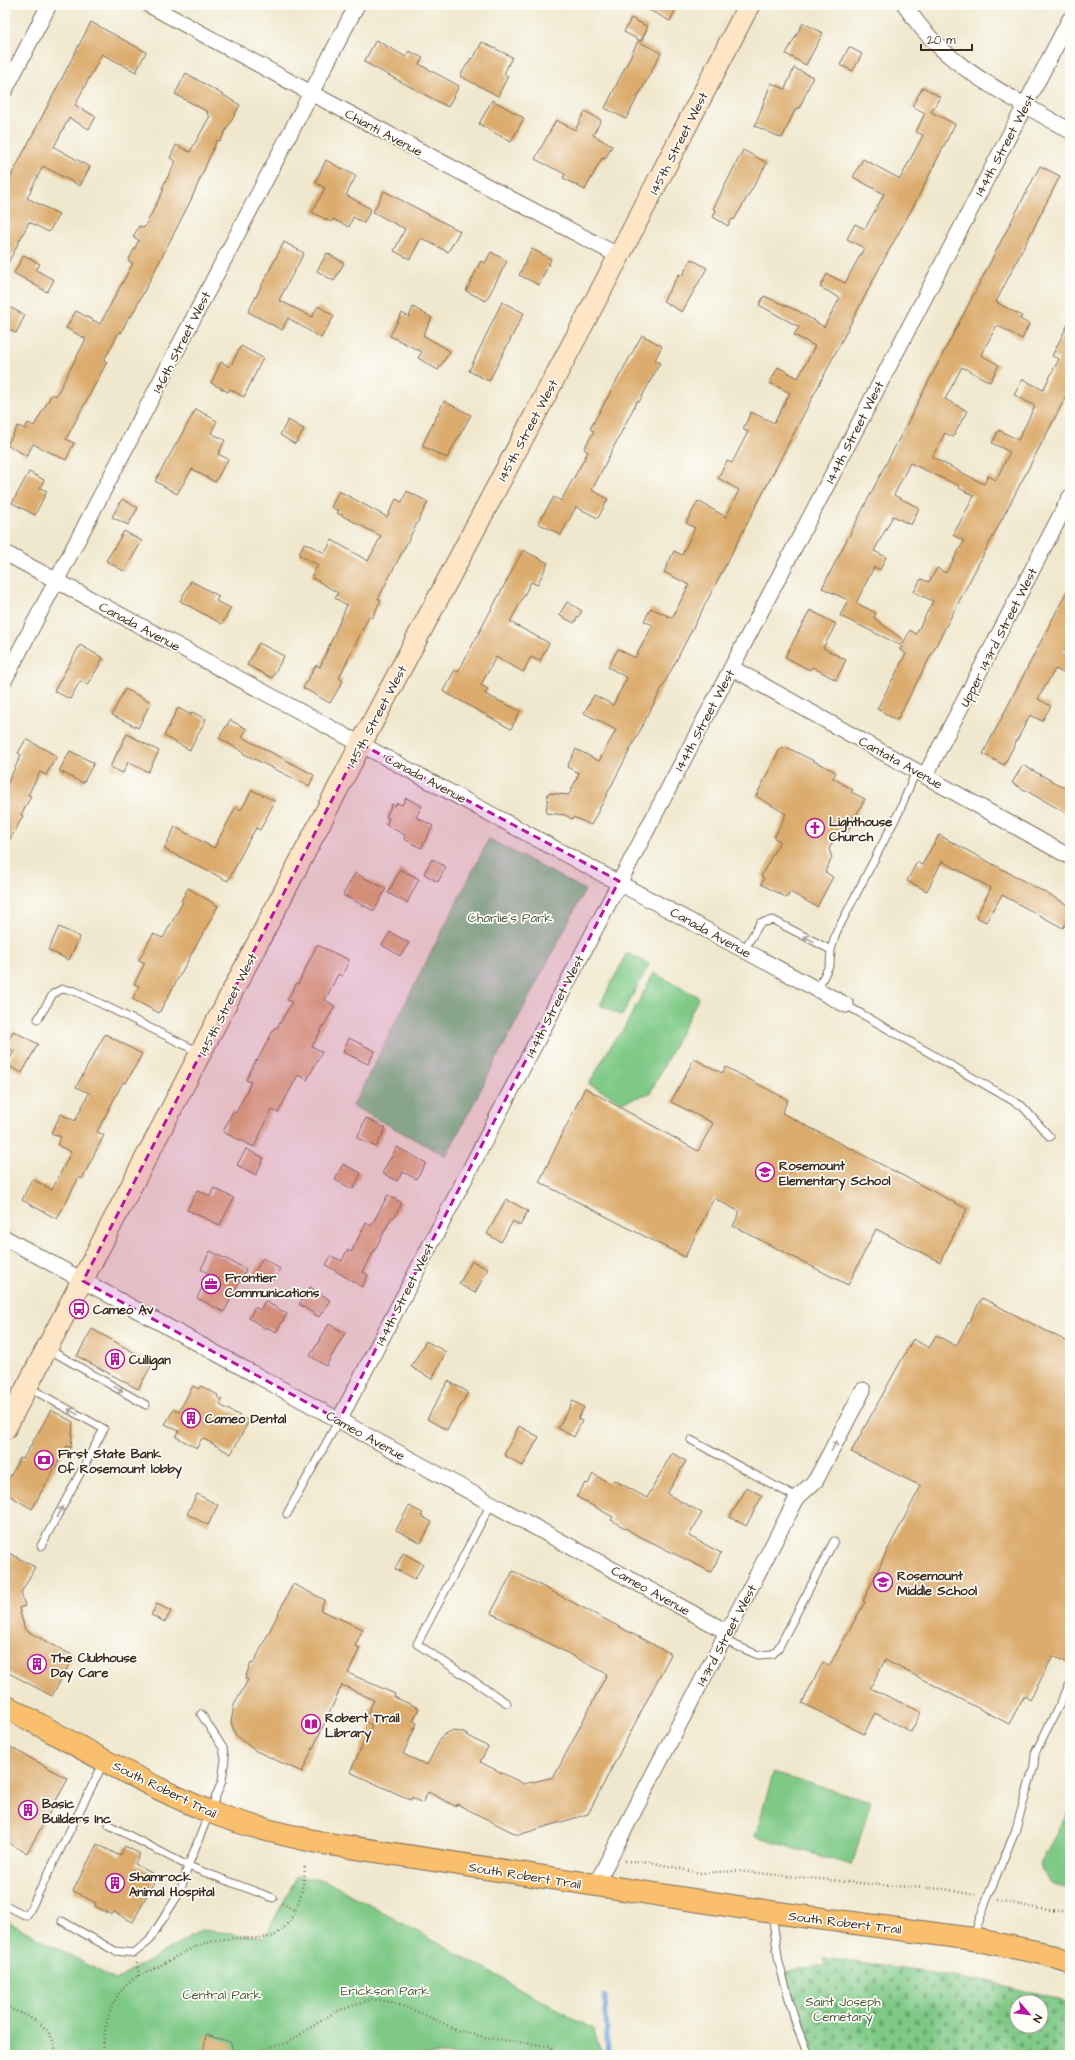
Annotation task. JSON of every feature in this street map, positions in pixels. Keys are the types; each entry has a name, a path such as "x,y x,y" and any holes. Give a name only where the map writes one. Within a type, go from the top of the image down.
{"main road":[{"name":"South Robert Trail","path":"5,1706 182,1800 210,1812 265,1830 323,1843 595,1886 973,1939 1046,1954 1070,1962"}],"street":[{"path":"5,90 49,5"},
{"name":"Chianti Avenue","path":"149,5 311,93 619,256"},
{"name":"146th Street West","path":"5,679 357,5"},
{"name":"145th Street West","path":"5,1429 361,744 619,256 749,5"},
{"path":"905,5 918,24 947,56 966,70 1070,131"},
{"name":"144th Street West","path":"339,1420 1070,19"},
{"name":"Upper 143rd Street West","path":"921,774 1070,497"},
{"name":"Canada Avenue","path":"5,553 619,881 846,1005"},
{"name":"Cantata Avenue","path":"732,668 1070,857"},
{"name":"Cameo Avenue","path":"5,1238 491,1504 725,1636"},
{"name":"143rd Street West","path":"595,1886 797,1498 809,1489 816,1480 864,1390"}],"lane":[{"path":"817,990 830,964 831,950 836,933 899,812 921,774"},
{"path":"744,950 760,922 773,920 831,950"},
{"path":"38,1019 53,994 62,989 75,991 201,1053"},
{"path":"846,1005 1022,1106 1050,1137"},
{"path":"47,1349 146,1405"},
{"path":"27,1387 104,1429 41,1546"},
{"path":"287,1514 339,1420"},
{"path":"691,1440 797,1498"},
{"path":"491,1504 417,1644 507,1703"},
{"path":"725,1636 758,1655 773,1654 779,1647 834,1541"},
{"path":"973,1939 987,1898 1015,1832 1034,1766 1035,1753 1070,1684"},
{"path":"62,1921 115,1951 134,1953 149,1941 180,1892 188,1866 222,1781 225,1759 223,1748 201,1714"},
{"path":"5,1905 27,1916 106,1760"},
{"path":"109,1825 188,1866 273,1898"},
{"path":"772,1912 779,1963 797,2027 808,2055"}],"path":[{"path":"608,1860 650,1862 699,1873 737,1872 880,1885 944,1889 965,1892 1021,1906 1070,1912"},
{"path":"103,2055 103,2041 108,2016 121,1992 134,1978 151,1972 201,1944 219,1939 272,1936 285,1926 294,1913 301,1892 305,1864"},
{"path":"258,2055 265,2049 287,2043 335,2012 373,1999 391,2002 423,2014 457,2030 488,2038 549,2046 558,2055"},
{"path":"5,2006 42,2024 53,2037 56,2055"}],"highlighted area":[{"path":"361,744 619,881 339,1420 83,1281"}],"green space":[{"name":"Charlie's Park","path":"489,839 585,890 446,1156 353,1106"},
{"path":"627,953 649,964 622,1016 600,1005"},
{"path":"654,973 699,997 650,1093 623,1102 589,1084 614,1040 623,1030"},
{"path":"773,1773 871,1801 852,1865 755,1837"},
{"path":"1070,1809 1070,1891 1049,1882 1040,1863"},
{"path":"297,1876 326,1881 593,2029 602,2055 5,2055 5,1920 116,1980 201,1930 265,1937"},
{"name":"Saint Joseph Cemetary","path":"824,1958 988,1981 1036,1994 1009,1994 1009,2034 1049,2034 1049,1997 1070,2003 1070,2055 808,2055 781,1973 824,1965"}],"building":[{"path":"640,5 678,5 670,21"},
{"path":"631,18 648,27 641,41 624,32"},
{"path":"91,22 146,52 136,72 102,54 75,105 96,117 89,129 69,118 54,147 90,167 80,186 43,166 27,198 59,214 49,232 29,222 5,269 5,188"},
{"path":"803,23 823,33 806,65 786,54"},
{"path":"376,40 406,57 409,51 423,58 419,64 459,86 448,107 364,62"},
{"path":"638,41 661,53 626,119 605,108"},
{"path":"482,42 512,57 504,74 508,76 498,96 460,76 471,58 473,59"},
{"path":"849,47 862,54 853,71 840,65"},
{"path":"794,68 813,77 799,109 796,108 782,138 755,126 771,83 785,89"},
{"path":"186,73 240,105 220,141 217,140 190,202 131,317 129,316 121,333 119,332 104,360 107,362 66,439 74,443 66,460 33,444 27,456 7,445 18,426 25,429 28,423 34,426 52,394 56,396 86,339 66,328 76,311 100,324 133,263 128,261 139,240 133,237 139,226 144,228 164,189 162,188 176,161 170,158 176,145 190,152 210,116 207,114 208,112 175,94"},
{"path":"923,87 940,97 931,112 955,124 913,207 882,263 591,825 574,817 572,819 565,815 546,813 548,793 569,795 579,773 567,767 576,749 599,761 616,730 584,713 594,695 613,705 627,678 608,667 618,649 635,658 653,625 644,621 651,608 672,618 689,585 664,572 674,551 682,555 695,528 686,523 698,501 726,517 739,490 718,478 727,461 732,463 748,432 743,429 751,412 774,423 790,393 770,383 778,367 798,378 815,346 794,335 799,327 759,305 764,296 800,312 824,327 840,298 820,287 827,274 845,283 864,248 847,239 855,224 865,229 884,194 853,177 863,159 900,179 923,135 916,132 925,113 912,106"},
{"path":"492,100 524,118 511,142 479,124"},
{"path":"585,111 601,120 593,135 612,146 605,159 602,158 585,190 563,178 565,174 535,159 556,120 575,130"},
{"path":"743,150 767,163 734,220 732,219 728,226 713,217 716,210 713,209"},
{"path":"326,160 356,176 346,195 371,209 364,223 353,217 349,227 333,219 331,222 312,212 325,188 315,182"},
{"path":"1040,166 1060,176 996,302 1022,316 1020,319 1029,324 1022,339 997,325 981,355 999,365 990,382 962,367 945,399 967,411 953,437 945,433 932,457 984,484 988,476 996,480 1010,452 992,443 999,430 1018,440 1035,406 1014,395 1023,379 1043,390 1059,359 1052,356 1070,320 1070,389 897,720 877,709 906,654 900,650 910,630 916,634 933,601 914,592 921,579 929,582 937,568 946,573 964,541 953,535 974,496 959,488 959,486 910,463 894,495 919,508 911,525 893,516 874,551 886,557 880,570 874,567 856,603 876,613 874,618 903,640 900,645 840,616 848,600 822,588"},
{"path":"384,191 460,231 448,252 421,238 410,259 394,251 405,229 373,212"},
{"path":"284,242 304,253 279,300 312,317 318,306 334,316 321,338 288,318 282,330 248,312"},
{"path":"532,249 551,259 539,285 519,275"},
{"path":"491,252 507,261 486,301 466,291 481,261 485,263"},
{"path":"327,253 344,263 334,281 317,271"},
{"path":"24,255 40,264 36,270 54,280 47,292 14,273"},
{"path":"691,259 707,268 682,312 663,301 679,274 682,276"},
{"path":"502,302 524,313 489,381 469,371"},
{"path":"5,305 25,315 16,333 5,327"},
{"path":"413,307 432,318 423,335 450,351 438,370 418,358 422,352 390,336 402,313 409,317"},
{"path":"642,335 662,346 655,360 660,363 639,402 637,401 592,490 608,499 598,518 576,507 561,535 538,523 554,497 561,501 588,452 584,449 594,431 590,429"},
{"path":"241,346 263,358 244,397 230,389 228,392 211,383 221,362 230,367"},
{"path":"444,401 471,415 447,458 422,446"},
{"path":"196,409 217,421 211,433 225,440 218,454 228,459 215,482 192,469 177,494 155,481"},
{"path":"288,420 304,429 295,444 280,435"},
{"path":"29,472 44,480 40,488 47,491 35,515 12,503"},
{"path":"339,491 387,517 396,499 402,502 407,491 428,502 378,599 381,600 372,618 369,616 339,678 343,681 330,703 303,688 316,665 320,667 347,605 335,598 338,593 311,577 318,565 299,555 304,543 325,553 332,540 368,561 381,536 337,513 339,511 331,507"},
{"path":"122,499 138,508 128,525 112,517"},
{"path":"124,531 142,541 124,571 106,561"},
{"path":"523,550 548,563 537,585 531,582 510,622 549,643 540,661 531,657 523,672 496,657 481,685 488,689 485,694 520,711 511,729 443,691 455,670 458,672"},
{"path":"191,581 219,596 216,601 231,608 222,624 180,601"},
{"path":"1070,585 1070,638 1064,650 1070,653 1070,676 1055,669 1038,699 1051,706 1042,721 1030,715 1004,765 983,754"},
{"path":"567,602 582,611 574,623 559,615"},
{"path":"810,610 836,624 823,648 846,660 836,680 812,667 810,670 785,657"},
{"path":"259,643 284,656 272,678 247,665"},
{"path":"80,645 103,658 88,685 80,681 70,699 54,691"},
{"path":"125,689 151,702 138,728 112,715"},
{"path":"178,708 191,715 192,712 206,719 190,750 164,736"},
{"path":"230,720 247,729 242,737 314,775 309,786 242,753 243,752 219,738"},
{"path":"127,734 159,751 148,772 128,762 123,773 110,767"},
{"path":"26,739 57,756 46,775 40,772 28,795 31,796 21,815 23,816 5,848 5,789 21,755 18,753"},
{"name":"Lighthouse Church","path":"788,748 836,772 833,778 853,790 851,792 865,799 844,837 835,838 829,849 832,858 825,872 833,877 817,907 790,892 787,898 761,884 764,878 761,876 780,841 774,838 786,814 756,796 780,749"},
{"path":"70,751 94,763 83,783 59,771"},
{"path":"1023,765 1070,791 1070,815 1012,783"},
{"path":"252,790 275,801 260,830 256,828 228,881 164,849 175,827 214,848 236,807 241,810"},
{"path":"406,798 422,806 416,817 433,826 421,848 404,839 405,835 386,825 389,818 386,817 392,804 395,806 397,803 402,805"},
{"path":"939,835 1070,906 1070,916 1063,928 1002,895 986,922 976,917 991,888 942,861 927,891 907,881 917,862 922,865"},
{"path":"432,859 446,867 438,882 424,874"},
{"path":"400,869 419,879 407,903 388,893"},
{"path":"355,873 386,889 374,911 343,895"},
{"path":"188,888 218,906 159,1013 132,999 139,986 134,984 145,963 139,960 153,934 163,938 183,902 181,901"},
{"path":"59,927 80,937 69,960 48,950"},
{"path":"390,932 409,943 400,956 382,945"},
{"path":"317,945 349,960 342,976 338,974 325,1000 335,1006 312,1046 322,1052 307,1080 298,1075 278,1113 272,1110 254,1147 223,1132 233,1111 236,1113 251,1082 246,1080 256,1060 257,1061 275,1027 277,1028 292,1002 287,1000 297,983 298,984"},
{"path":"13,1031 38,1044 22,1073 7,1065 14,1051 5,1046"},
{"path":"105,1034 142,1054 126,1083 123,1082 97,1132 104,1135 82,1179 79,1177 57,1219 22,1200 32,1179 52,1190 71,1152 57,1145 61,1137 51,1133 61,1114 75,1121 89,1093 76,1087"},
{"path":"349,1038 375,1051 368,1064 343,1052"},
{"name":"Rosemount Elementary School","path":"694,1059 722,1073 726,1067 788,1100 782,1113 967,1209 940,1262 876,1229 848,1285 733,1226 740,1212 714,1198 685,1257 539,1182 585,1088 698,1151 713,1123 671,1102"},
{"path":"366,1118 386,1128 376,1147 357,1138"},
{"path":"397,1147 426,1163 416,1179 403,1172 397,1181 382,1173"},
{"path":"246,1149 264,1158 256,1175 237,1165"},
{"path":"343,1164 361,1173 353,1189 335,1180"},
{"path":"214,1188 234,1198 220,1225 187,1210 197,1190 210,1196"},
{"path":"388,1195 402,1203 394,1218 392,1217 363,1272 368,1275 362,1287 326,1265 331,1256 342,1261 347,1250 351,1252 366,1223 371,1226"},
{"path":"506,1199 528,1211 520,1226 513,1221 501,1242 487,1234"},
{"path":"210,1251 246,1269 224,1312 197,1298 209,1274 201,1269"},
{"path":"263,1258 280,1269 270,1283 254,1273"},
{"path":"472,1261 488,1269 475,1293 459,1284"},
{"path":"310,1287 330,1300 319,1317 299,1304"},
{"name":"Rosemount Middle School","path":"982,1298 1070,1343 1070,1664 1053,1656 1030,1700 1024,1696 1009,1724 885,1660 870,1688 921,1712 911,1732 875,1713 864,1734 802,1703 823,1662 829,1666 865,1602 863,1601 888,1549 921,1486 851,1452 913,1339 929,1348 936,1335 956,1346"},
{"path":"265,1301 287,1314 276,1332 267,1327 266,1329 249,1318 255,1307 260,1310"},
{"path":"329,1324 345,1333 326,1366 310,1356"},
{"name":"Culligan","path":"92,1329 153,1363 138,1389 77,1356"},
{"path":"426,1341 446,1352 432,1379 411,1367"},
{"path":"448,1381 468,1392 447,1430 427,1419"},
{"path":"193,1386 199,1389 201,1386 218,1395 217,1397 222,1400 220,1405 249,1421 231,1454 202,1438 197,1448 176,1437 179,1431 165,1424 174,1409 179,1411"},
{"path":"573,1401 584,1407 578,1419 582,1421 574,1437 558,1428"},
{"name":"First State Bank Of Rosemount lobby","path":"51,1410 73,1422 71,1448 67,1446 32,1509 5,1493 5,1486 20,1458 23,1459"},
{"path":"519,1426 539,1437 523,1466 504,1455"},
{"path":"672,1453 686,1461 667,1494 702,1513 689,1536 721,1553 711,1572 637,1535 611,1520 613,1517 577,1497 585,1483 588,1484 593,1474 611,1484 614,1480 647,1498"},
{"path":"747,1487 762,1496 746,1526 730,1517"},
{"path":"197,1494 218,1505 208,1525 187,1514"},
{"path":"409,1506 423,1513 421,1516 432,1522 421,1543 396,1530"},
{"name":"The Clubhouse Day Care","path":"5,1551 35,1567 21,1593 25,1606 19,1608 25,1630 74,1656 52,1696 5,1671"},
{"path":"403,1553 423,1564 415,1579 395,1569"},
{"path":"513,1571 671,1654 588,1814 518,1835 457,1804 455,1806 428,1792 422,1803 412,1797 411,1800 350,1772 372,1725 364,1721 374,1700 342,1685 302,1772 254,1750 235,1734 231,1722 234,1705 248,1680 245,1678 251,1663 253,1664 293,1584 325,1600 320,1610 363,1629 355,1646 360,1648 348,1673 395,1694 394,1697 419,1708 413,1721 417,1723 403,1754 427,1765 442,1736 451,1731 462,1732 488,1747 480,1762 524,1784 554,1777 607,1674 491,1613"},
{"path":"157,1604 171,1611 165,1622 151,1615"},
{"name":"Basic Builders Inc","path":"5,1744 68,1779 27,1853 5,1841"},
{"name":"Shamrock Animal Hospital","path":"97,1844 120,1856 125,1846 140,1854 135,1864 157,1876 133,1922 114,1912 112,1915 95,1906 96,1903 73,1891"},
{"path":"206,2035 230,2042 235,2055 206,2055 204,2048"}],"waterway":[{"path":"605,1997 608,2055"}],"place":[{"name":"Lighthouse Church","path":"815,828"},
{"name":"Rosemount Elementary School","path":"765,1172"},
{"name":"Frontier Communications","path":"211,1284"},
{"name":"Cameo Av","path":"79,1309"},
{"name":"Culligan","path":"115,1359"},
{"name":"Cameo Dental","path":"191,1418"},
{"name":"First State Bank Of Rosemount lobby","path":"44,1460"},
{"name":"Rosemount Middle School","path":"883,1582"},
{"name":"The Clubhouse Day Care","path":"37,1664"},
{"name":"Robert Trail Library","path":"311,1724"},
{"name":"Basic Builders Inc","path":"28,1810"},
{"name":"Shamrock Animal Hospital","path":"115,1883"}],"park label":[{"name":"Erickson Park","path":"385,1990"},
{"name":"Central Park","path":"222,1994"}]}
